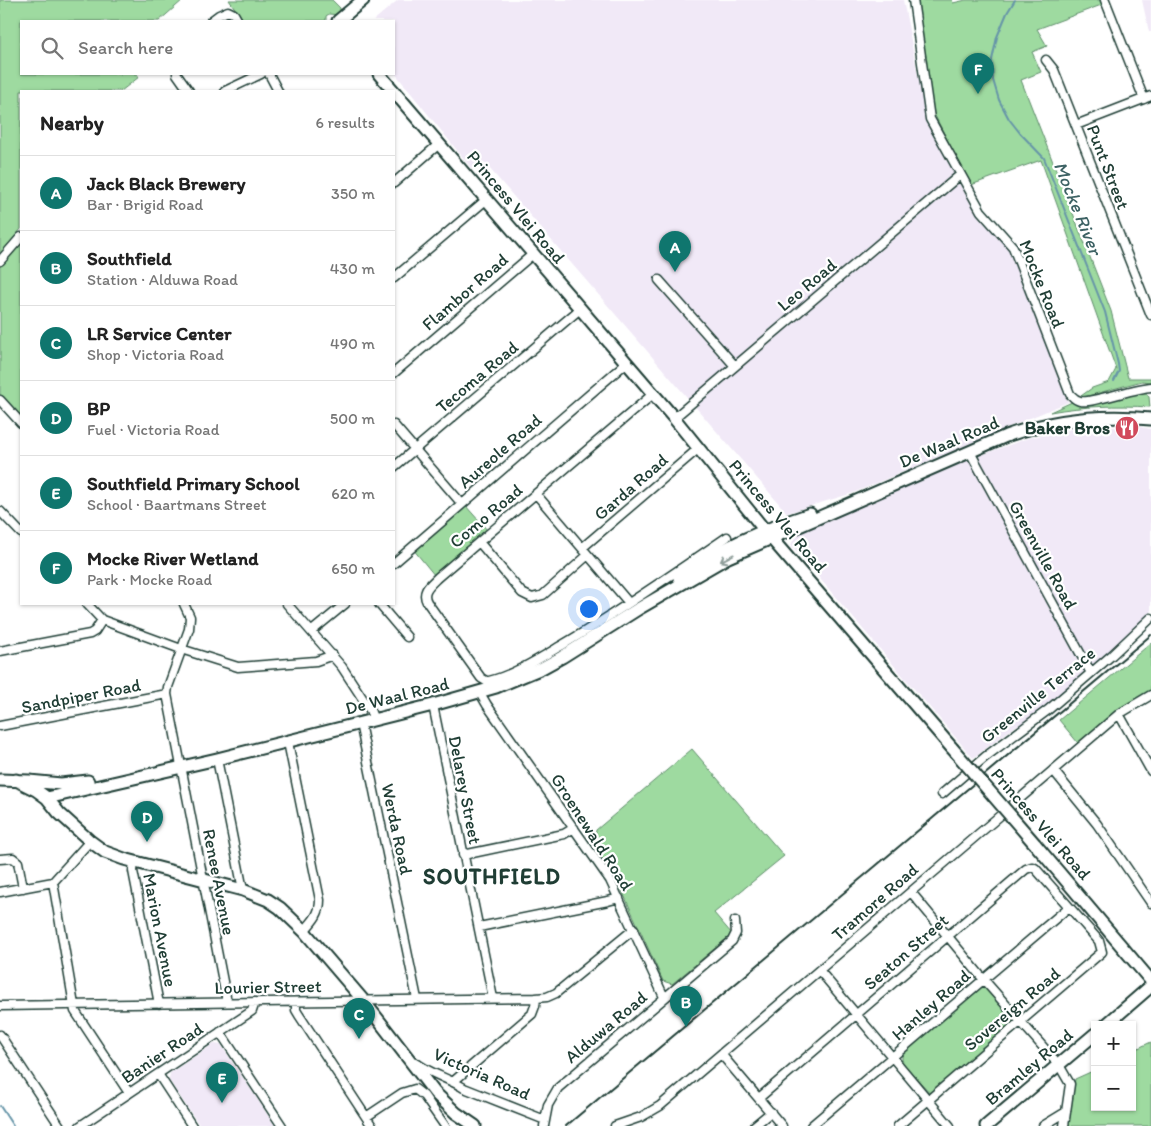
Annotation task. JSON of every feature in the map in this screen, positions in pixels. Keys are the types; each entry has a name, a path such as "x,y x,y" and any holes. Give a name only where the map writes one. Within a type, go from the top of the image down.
{"street":[{"path":"339,20 363,0"},
{"name":"Mocke Road","path":"913,0 928,112 960,175 986,218 1007,238 1013,247 1072,397 1086,402 1139,388 1151,387"},
{"path":"1076,125 1147,98 1105,0"},
{"path":"212,20 228,11 234,14 237,20"},
{"name":"Punt Street","path":"1046,60 1054,70 1151,315"},
{"path":"178,75 188,90"},
{"path":"228,90 259,75"},
{"path":"270,75 277,90"},
{"name":"Princess Vlei Road","path":"380,75 393,90"},
{"name":"Princess Vlei Road","path":"395,93 674,418 768,534 1151,981"},
{"path":"395,182 439,144"},
{"name":"Leo Road","path":"674,418 960,175"},
{"path":"395,277 487,199"},
{"path":"0,261 20,238"},
{"name":"Flambor Road","path":"395,372 533,254"},
{"path":"659,280 735,366"},
{"name":"Tecoma Road","path":"395,466 580,309"},
{"name":"Aureole Road","path":"395,562 626,363"},
{"name":"Como Road","path":"634,606 539,659 504,676 486,681 481,678 431,610 424,594 429,586 479,542 653,394"},
{"path":"0,400 20,422"},
{"name":"De Waal Road","path":"47,798 288,742 480,693 542,668 634,606 768,534 861,495 880,490 1021,431 1059,421 1109,416 1151,419"},
{"path":"395,425 462,504"},
{"name":"Garda Road","path":"582,548 699,448"},
{"name":"Greenville Road","path":"970,452 1091,673"},
{"path":"536,494 634,606 727,537"},
{"path":"0,511 20,532"},
{"path":"479,542 522,593 532,598 543,595 588,555"},
{"path":"88,605 102,620 181,649 238,667 316,661 333,656"},
{"path":"167,694 189,628 190,617 184,605"},
{"path":"288,605 342,667 370,710 374,720"},
{"path":"312,631 344,605"},
{"path":"380,605 407,637"},
{"name":"Greenville Terrace","path":"942,794 985,757 1048,710 1151,618"},
{"path":"0,651 90,634 95,631 102,620"},
{"name":"Groenewald Road","path":"480,693 610,880 664,997"},
{"name":"Sandpiper Road","path":"0,726 167,694"},
{"name":"Renee Avenue","path":"167,694 227,1002"},
{"name":"Tramore Road","path":"615,1126 641,1117 660,1106 1119,714 1151,694"},
{"name":"Delarey Street","path":"433,705 493,998"},
{"path":"1119,714 1151,771"},
{"name":"Werda Road","path":"360,723 417,999"},
{"path":"288,742 320,900 316,917 304,931"},
{"path":"217,759 243,890"},
{"path":"1053,770 1097,824 1151,903"},
{"name":"De Waal Road","path":"0,780 57,784 147,774"},
{"name":"Victoria Road","path":"16,780 47,798 59,813 90,841 113,855 243,890 268,900 280,908 304,931 363,1000 435,1093 456,1113 475,1126"},
{"path":"47,798 57,784"},
{"path":"463,855 558,835 574,828"},
{"path":"0,892 53,882 90,841"},
{"path":"0,859 16,859 19,864 23,888"},
{"name":"Marion Avenue","path":"134,862 133,871 159,1004"},
{"name":"Seaton Street","path":"759,1098 1029,867 1038,870 1069,907"},
{"path":"53,882 77,1016 129,1093"},
{"path":"911,892 984,980 1059,1065 1070,1084 1064,1126"},
{"path":"479,927 618,898"},
{"name":"Hanley Road","path":"811,1126 1069,907"},
{"name":"Sovereign Road","path":"898,1126 1102,952 1100,941 1069,907"},
{"name":"Alduwa Road","path":"544,1123 548,1105 558,1088 732,941 736,933 735,921"},
{"name":"Lourier Street","path":"0,1006 547,997 556,993 634,929"},
{"path":"819,970 950,1126"},
{"path":"1111,1021 1151,986"},
{"path":"454,1081 532,1014 536,998"},
{"name":"Banier Road","path":"80,1126 252,1011 254,1002"},
{"path":"296,1002 297,1012 372,1126"},
{"path":"220,1032 282,1126"},
{"path":"0,1035 60,1126"},
{"name":"Bramley Road","path":"986,1126 1091,1037"},
{"path":"721,1054 782,1126"},
{"name":"Victoria Road","path":"407,1055 424,1069 438,1076 454,1081 464,1088 544,1123"},
{"path":"158,1074 192,1126"},
{"path":"366,1117 402,1093 414,1089 424,1096 445,1126"},
{"path":"754,1126 771,1112"},
{"path":"1043,1126 1066,1112"}],"shaded area":[{"path":"398,0 903,0 926,116 979,217 1006,244 1068,402 853,493 787,513 483,161 472,169 395,73 395,20 374,20"},
{"path":"1142,0 1151,0 1151,32 1149,32"},
{"path":"1136,426 1151,429 1151,613 1112,651 1025,724 1017,725 973,758 791,545 796,533 962,459 984,454 1028,438 1076,428"},
{"path":"214,1044 221,1045 275,1126 200,1126 169,1080 170,1073"}],"green space":[{"path":"0,0 183,0 160,20 20,20 20,75 138,75 139,77 122,90 20,90 20,230 0,254"},
{"path":"229,0 332,0 340,8 340,15 329,14 326,16 326,20 243,20"},
{"path":"917,0 952,0 953,3 966,0 1102,0 1104,4 1037,29 1047,46 1032,52 1041,72 1021,80 1111,311 1128,378 1151,378 1151,382 1142,381 1084,397 1081,396 1092,388 1109,382 1116,369 1041,160 971,185 933,112 917,11 919,11"},
{"path":"20,244 20,419 0,396 0,266"},
{"path":"1145,392 1149,397 1150,407 1100,406 1050,412 1072,402 1086,405"},
{"path":"465,505 488,531 435,576 413,549"},
{"path":"1151,643 1151,691 1123,707 1078,743 1059,720"},
{"path":"692,749 784,856 714,913 732,934 672,984 663,981 619,884 594,846 596,830"},
{"path":"982,986 1014,1018 1014,1024 930,1093 902,1062 902,1054"},
{"path":"1151,1042 1151,1126 1068,1126 1075,1079 1091,1072 1091,1111 1136,1111 1136,1049"}],"waterway":[{"name":"Mocke River","path":"1015,0 1007,13 997,37 992,60 993,80 999,100 1009,119 1044,158 1105,312 1119,371 1114,381"},
{"path":"0,1106 13,1126"}],"railway":[{"path":"566,1126 1151,635"}],"place":[{"name":"Mocke River Wetland","path":"978,94"},
{"name":"Jack Black Brewery","path":"675,272"},
{"name":"Baker Bros","path":"1127,428"},
{"name":"BP","path":"147,842"},
{"name":"Southfield","path":"686,1027"},
{"name":"LR Service Center","path":"359,1039"},
{"name":"Southfield Primary School","path":"222,1103"}],"district":[{"name":"SOUTHFIELD","path":"492,876"}]}
